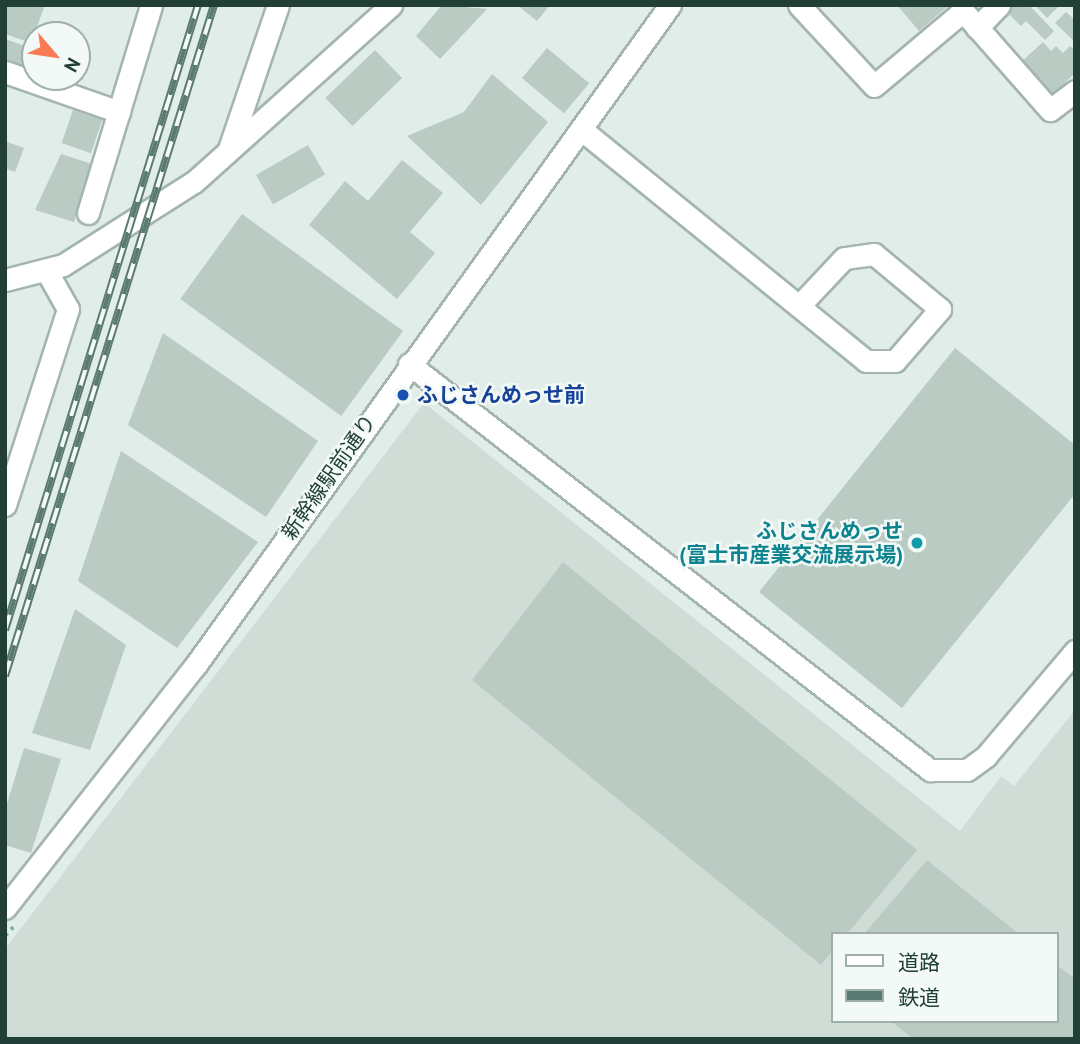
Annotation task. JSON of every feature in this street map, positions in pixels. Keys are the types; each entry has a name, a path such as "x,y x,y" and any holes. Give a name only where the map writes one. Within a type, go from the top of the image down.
{"street":[{"path":"88,213 151,5"},
{"path":"229,152 278,5"},
{"path":"5,280 46,270 100,245 194,182 391,5"},
{"name":"新幹線駅前通り","path":"5,908 195,666 409,364 582,131 670,5"},
{"path":"799,5 874,86 963,11 1050,110 1075,91"},
{"path":"977,28 999,5"},
{"path":"5,72 119,112"},
{"path":"582,131 866,361 895,361 940,309 874,254 845,258 800,306"},
{"path":"5,505 68,309 46,270"},
{"path":"409,364 930,770 967,770 986,756 1075,651"}],"shaded area":[{"path":"424,403 960,831 1001,776 1014,786 1075,710 1075,1039 5,1039 5,949"}],"building":[{"path":"5,5 45,5 39,21 21,21 21,40 5,34"},
{"path":"442,5 487,9 440,59 416,36"},
{"path":"517,5 550,5 537,21"},
{"path":"897,5 949,5 919,31"},
{"path":"1012,5 1029,5 1054,31 1045,40 1026,21 1021,26 1006,11"},
{"path":"1035,5 1060,5 1047,18"},
{"path":"1066,12 1075,20 1075,42 1055,23"},
{"path":"5,39 21,45 21,65 5,59"},
{"path":"1043,42 1051,51 1056,46 1063,53 1070,46 1075,50 1075,73 1050,97 1019,64"},
{"path":"547,48 589,83 564,113 522,78"},
{"path":"375,50 402,78 352,126 325,98"},
{"path":"492,74 548,122 481,205 407,136 464,112"},
{"path":"73,110 102,120 91,153 62,143"},
{"path":"5,141 24,148 15,172 5,168"},
{"path":"308,145 325,174 273,204 256,175"},
{"path":"61,154 92,164 74,222 35,210"},
{"path":"402,160 443,193 410,232 435,253 397,299 309,225 345,181 368,201"},
{"path":"242,214 403,331 341,416 180,299"},
{"path":"163,333 318,441 266,517 128,425"},
{"name":"ふじさんめっせ (富士市産業交流展示場)","path":"955,348 1075,445 1075,494 902,708 759,592"},
{"path":"121,451 258,542 177,648 78,581"},
{"path":"563,562 917,850 849,932 832,932 832,951 821,965 472,680"},
{"path":"75,609 126,645 90,750 32,733"},
{"path":"24,748 61,759 31,853 5,845 5,810"},
{"path":"927,860 1017,932 866,932"},
{"path":"1059,967 1075,979 1075,1039 913,1039 893,1023 1059,1023"}],"railway":[{"path":"5,630 198,5"},
{"path":"5,676 214,5"}],"place":[{"name":"ふじさんめっせ前","path":"403,395"},
{"name":"ふじさんめっせ (富士市産業交流展示場)","path":"917,543"}]}
